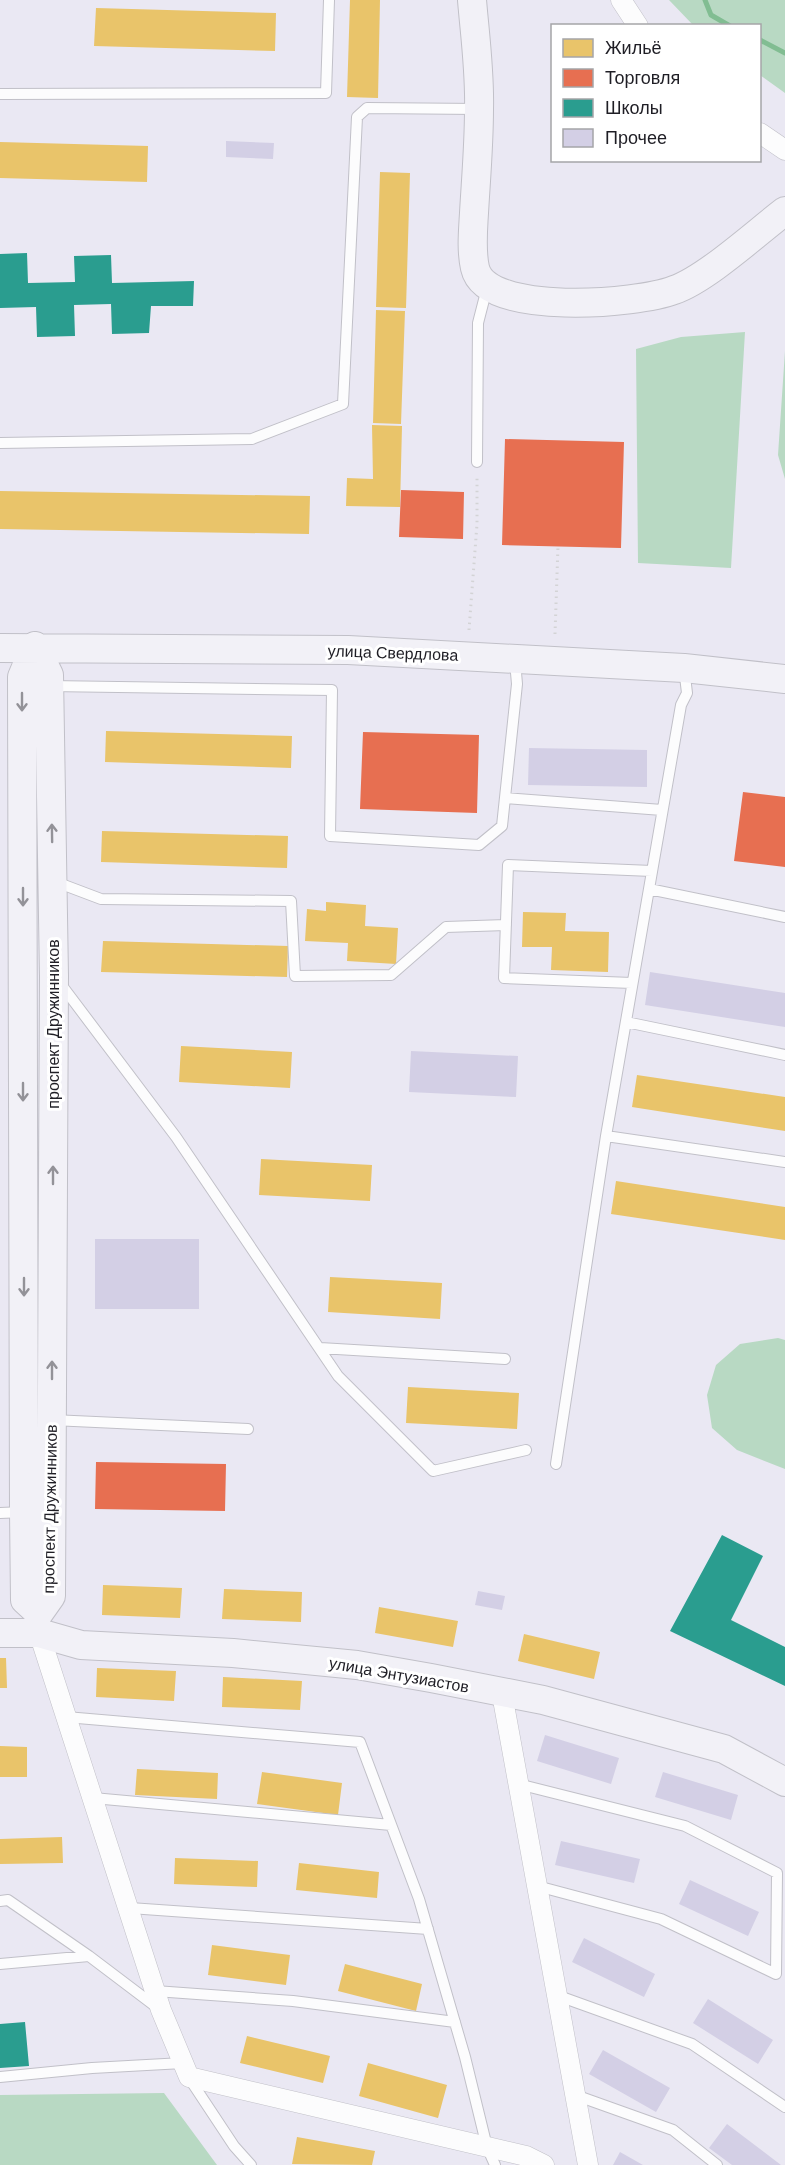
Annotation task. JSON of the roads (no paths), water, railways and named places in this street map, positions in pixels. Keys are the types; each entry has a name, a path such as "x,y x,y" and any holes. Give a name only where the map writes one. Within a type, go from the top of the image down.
{"street":[{"path":"472,0 478,59 479,109 472,241 475,270 495,292 547,303 637,300 675,290 705,272 785,211"},
{"path":"621,0 637,24"},
{"path":"761,134 785,150"},
{"name":"улица Свердлова","path":"0,648 34,646 348,650 684,668 785,679"},
{"name":"проспект Дружинников","path":"34,646 49,675 54,976 51,1596 39,1623"},
{"name":"проспект Дружинников","path":"34,646 22,677 12,1512 25,1600 39,1623"},
{"path":"39,1623 66,1717 130,1908 161,2010 186,2070 491,2156 526,2156 544,2165"},
{"name":"улица Энтузиастов","path":"0,1633 39,1623 81,1645 233,1653 357,1665 614,1718 724,1749 785,1782"},
{"path":"502,1694 588,2165"}],"lane":[{"path":"0,94 326,93 329,0"},
{"path":"0,443 252,439 343,404 357,117 368,108 479,109"},
{"path":"477,462 478,323 488,284"},
{"path":"49,686 332,690 330,836 479,845 502,826 517,684 515,658"},
{"path":"556,1464 632,982 681,705 687,693 684,668"},
{"path":"506,798 662,810"},
{"path":"632,982 504,978 508,866 652,871"},
{"path":"52,881 101,899 291,901 295,976 391,975 446,927 506,925"},
{"path":"649,889 785,917"},
{"path":"54,976 177,1137 338,1376 433,1471 526,1450"},
{"path":"626,1022 785,1055"},
{"path":"606,1136 785,1162"},
{"path":"320,1348 505,1359"},
{"path":"52,1420 248,1429"},
{"path":"66,1717 360,1742 428,1929 491,2156"},
{"path":"518,1784 685,1826 777,1873 776,1974 661,1919 537,1886"},
{"path":"93,1798 391,1826"},
{"path":"0,1901 8,1900 89,1956 161,2010"},
{"path":"130,1908 428,1929"},
{"path":"0,1964 89,1956"},
{"path":"155,1990 293,2001 455,2022"},
{"path":"556,1995 692,2044 785,2107"},
{"path":"0,2077 92,2068 186,2070 234,2146 251,2165"},
{"path":"575,2095 673,2130 717,2165"}],"waterway":[{"path":"705,0 711,15 727,24"},
{"path":"761,41 785,53"}]}
